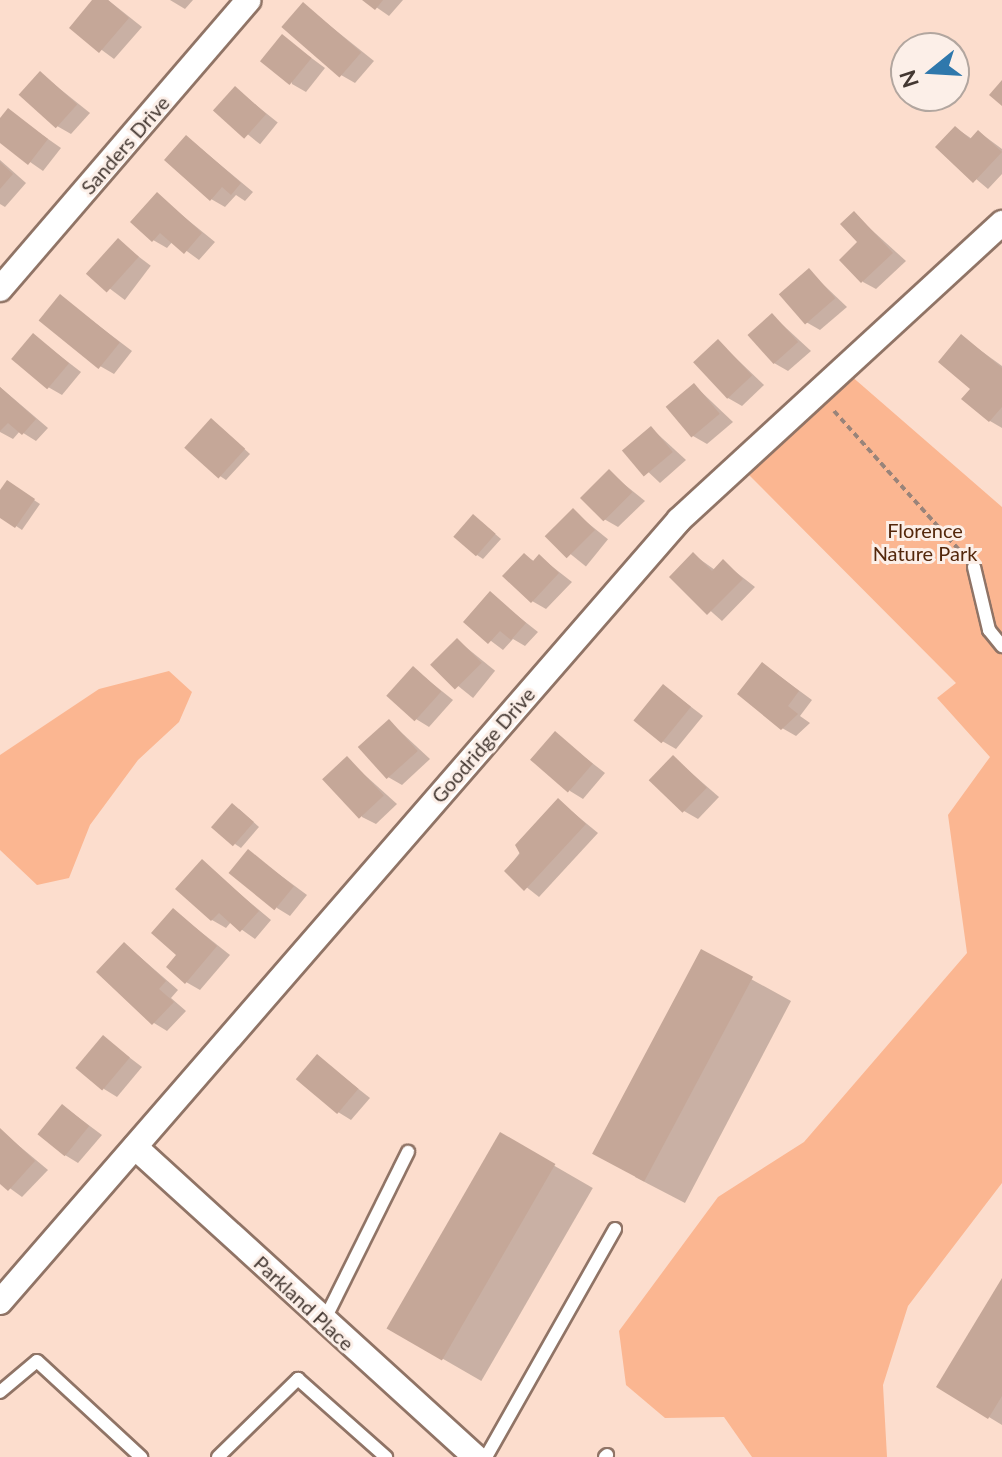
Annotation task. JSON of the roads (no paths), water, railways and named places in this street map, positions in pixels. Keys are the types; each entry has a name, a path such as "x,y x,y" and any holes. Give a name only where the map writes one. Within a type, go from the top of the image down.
{"street":[{"name":"Sanders Drive","path":"0,289 249,0"},
{"name":"Goodridge Drive","path":"0,1302 641,562 816,392 1002,223"},
{"name":"Parkland Place","path":"135,1147 476,1457"}],"lane":[{"path":"974,567 989,630 1002,646"},
{"path":"324,1321 408,1152"},
{"path":"486,1457 615,1229"},
{"path":"0,1392 37,1361 141,1457"},
{"path":"218,1457 298,1379 386,1457"}],"park label":[{"name":"Florence Nature Park","path":"925,542"}]}
